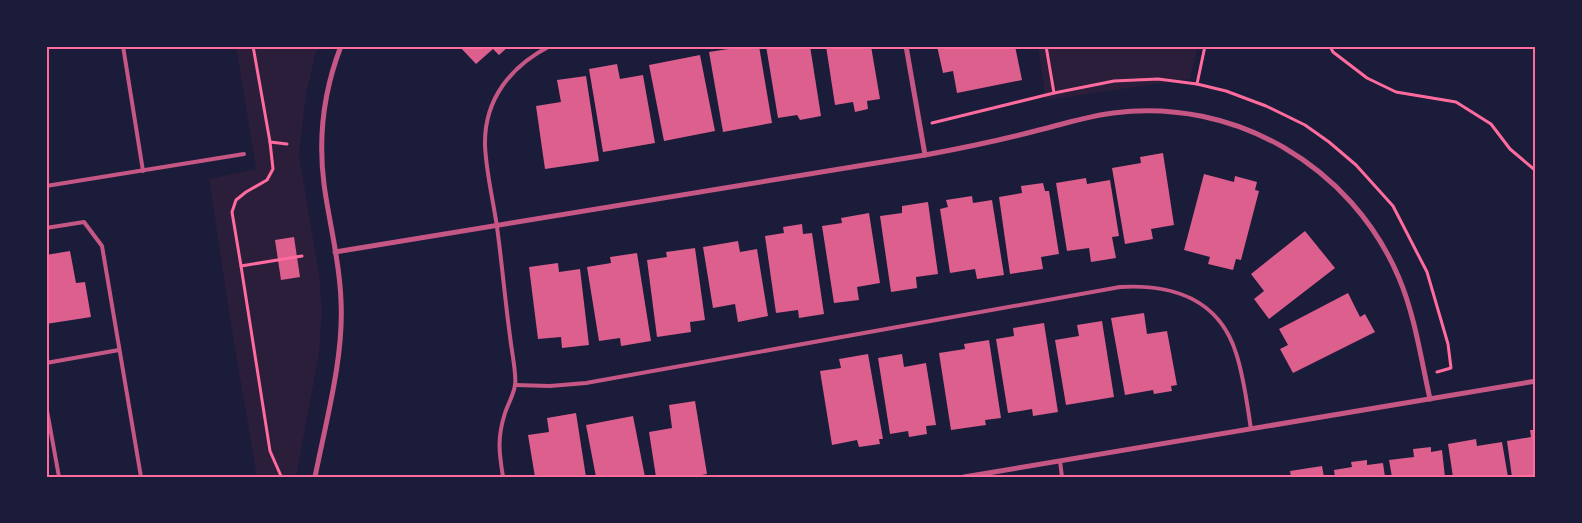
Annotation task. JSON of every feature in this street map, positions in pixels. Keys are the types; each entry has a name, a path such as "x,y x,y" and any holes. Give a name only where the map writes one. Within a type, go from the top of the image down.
{"street":[{"path":"315,477 338,360 341,331 341,301 324,184 322,146 326,100 341,46"},
{"path":"906,46 925,155"},
{"path":"335,252 925,155 1008,138 1090,117 1159,110 1190,114 1212,118 1249,130 1291,151 1316,168 1339,189 1365,218 1382,244 1399,278 1409,308 1430,399"},
{"path":"964,477 1536,381"}],"lane":[{"path":"123,46 143,171"},
{"path":"503,477 498,448 500,433 515,385 497,226 488,173 485,144 486,132 492,104 503,85 520,65 534,54 550,46"},
{"path":"46,186 244,154"},
{"path":"46,228 84,222 102,246 141,477"},
{"path":"515,385 550,386 586,383 1120,287 1141,286 1170,290 1185,295 1208,311 1225,328 1239,362 1251,429"},
{"path":"46,363 119,350"},
{"path":"46,405 58,477"},
{"path":"1060,461 1062,477"}],"path":[{"path":"254,46 273,169 267,180 236,200 232,212 270,452 281,476"},
{"path":"1046,46 1054,93"},
{"path":"1197,84 1205,46"},
{"path":"1330,46 1333,52 1367,78 1396,92 1456,102 1491,124 1510,150 1536,171"},
{"path":"920,125 1054,93 1114,81 1158,79 1197,84 1226,91 1266,106 1305,125 1329,142 1356,166 1394,206 1427,272 1448,344 1451,368 1424,374"},
{"path":"270,142 287,144"},
{"path":"241,266 302,256"}],"shaded area":[{"path":"236,46 319,46 306,94 299,155 319,274 322,310 319,354 296,477 257,477 209,179 256,169"},
{"path":"1038,46 1198,46 1190,79 1046,100"}],"building":[{"path":"459,46 509,46 499,55 493,49 476,64"},
{"path":"759,46 772,123 723,132 709,52"},
{"path":"766,46 810,46 821,116 800,120 797,115 778,118"},
{"path":"826,46 871,46 880,99 867,101 868,109 855,112 853,102 835,105"},
{"path":"937,46 1015,46 1022,80 957,93 953,71 943,73"},
{"path":"700,55 715,131 664,141 649,65"},
{"path":"617,64 620,79 643,75 655,143 603,152 589,69"},
{"path":"586,76 599,161 545,169 536,106 561,102 557,80"},
{"path":"1163,153 1174,225 1151,229 1153,239 1125,244 1112,168 1141,163 1140,157"},
{"path":"1204,174 1234,182 1235,176 1257,182 1255,190 1259,191 1241,260 1236,259 1233,270 1208,264 1210,257 1184,250"},
{"path":"1086,178 1087,184 1110,180 1119,236 1112,237 1116,258 1091,262 1089,248 1067,251 1056,183"},
{"path":"1043,183 1045,191 1049,191 1059,254 1041,257 1043,269 1010,274 999,197 1022,193 1021,186"},
{"path":"972,196 973,203 992,200 1004,275 977,279 975,269 950,273 940,209 948,207 946,200"},
{"path":"928,202 938,274 916,277 917,288 891,292 880,216 902,213 902,206"},
{"path":"869,213 880,283 857,287 859,300 834,303 822,226 842,223 841,218"},
{"path":"802,224 803,234 812,233 824,314 799,318 798,310 776,313 765,236 784,233 783,227"},
{"path":"1305,231 1335,268 1269,319 1254,299 1264,291 1251,274"},
{"path":"294,237 300,277 281,280 275,240"},
{"path":"738,241 740,252 757,249 768,316 738,322 735,304 713,308 703,247"},
{"path":"695,248 705,320 690,322 691,332 657,337 647,260 667,257 666,252"},
{"path":"70,251 76,283 85,282 91,317 46,324 46,255"},
{"path":"637,253 651,341 621,346 620,338 599,341 587,267 611,263 610,257"},
{"path":"558,263 559,272 580,269 589,345 562,348 561,337 538,339 529,267"},
{"path":"1348,293 1360,317 1365,314 1375,332 1293,373 1280,349 1288,345 1279,329"},
{"path":"1144,313 1147,334 1167,331 1177,385 1171,386 1172,391 1154,394 1153,390 1125,395 1111,318"},
{"path":"1102,321 1114,397 1066,405 1055,340 1079,336 1077,325"},
{"path":"1044,323 1058,412 1033,416 1032,409 1008,413 996,339 1014,336 1013,328"},
{"path":"989,340 1001,418 985,420 986,425 951,430 939,353 965,349 964,344"},
{"path":"868,354 883,439 879,439 880,444 859,447 857,440 832,445 820,371 841,368 839,359"},
{"path":"902,354 904,367 926,363 936,425 926,426 927,434 909,437 908,431 890,434 878,358"},
{"path":"695,401 707,474 691,477 656,477 649,432 672,428 669,405"},
{"path":"576,413 586,477 535,477 528,435 549,432 547,418"},
{"path":"633,416 645,477 596,477 586,425"},
{"path":"1530,430 1536,430 1536,477 1512,477 1507,441 1531,437"},
{"path":"1476,439 1477,446 1502,442 1508,477 1453,477 1448,444"},
{"path":"1431,447 1431,452 1442,450 1445,477 1392,477 1389,460 1414,457 1413,449"},
{"path":"1367,460 1367,465 1383,463 1385,477 1335,477 1334,470 1352,467 1351,462"},
{"path":"1322,466 1324,477 1291,477 1290,471"}]}
